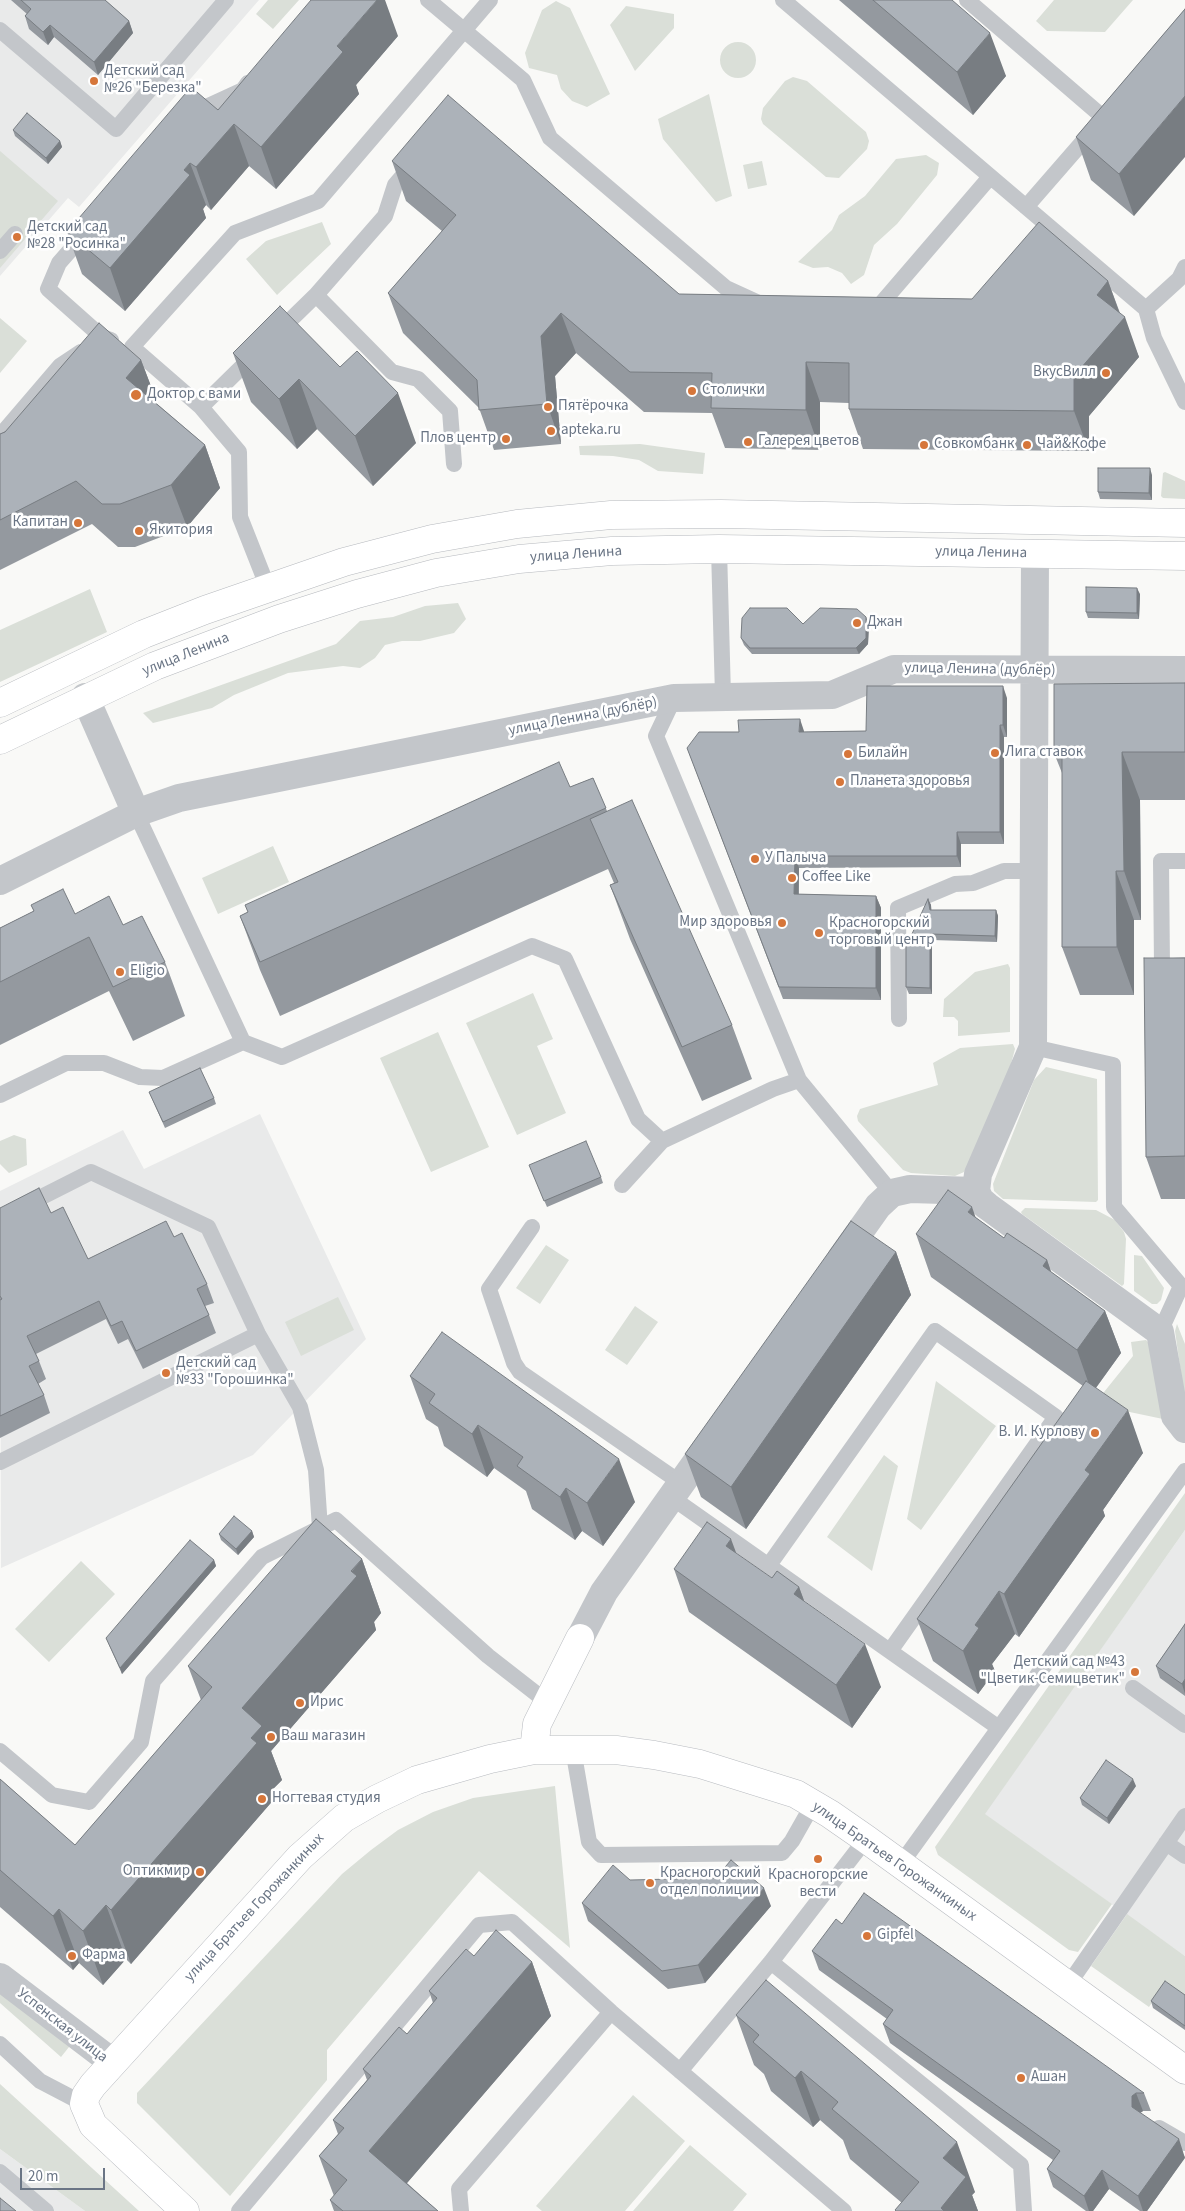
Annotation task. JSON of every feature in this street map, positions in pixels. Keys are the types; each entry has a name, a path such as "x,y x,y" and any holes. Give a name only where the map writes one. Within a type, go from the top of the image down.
{"main road":[{"path":"0,703 144,634 268,588 344,562 432,538 517,524 611,515 721,514 1185,523"},
{"name":"улица Ленина","path":"0,740 86,697 207,645 279,619 357,594 436,573 518,559 612,551 719,549 1185,556"},
{"path":"534,1750 537,1724 580,1638"},
{"name":"улица Братьев Горожанкиных","path":"112,2062 300,1857 344,1818 377,1799 417,1780 473,1763 534,1750 573,1749 616,1750 700,1764 804,1799 866,1840 1185,2070"},
{"name":"Успенская улица","path":"84,2104 86,2095 112,2062"},
{"path":"84,2104 93,2125 185,2211"}],"street":[{"path":"1035,554 1033,671 1033,1047 978,1174 976,1192 980,1200 987,1206 1160,1332 1176,1416 1185,1429"},
{"name":"улица Ленина (дублёр)","path":"0,882 136,813 179,798 674,698 832,695 894,669 1033,671 1185,670"},
{"path":"86,697 136,813"},
{"path":"827,1277 878,1206 892,1193 910,1189 976,1192"},
{"path":"580,1638 604,1592 726,1420"},
{"name":"Успенская улица","path":"0,1977 112,2062"}],"lane":[{"path":"0,30 116,129 226,0"},
{"path":"428,0 465,29 523,80 550,138 726,288 764,305 773,305"},
{"path":"132,347 234,233 318,201 490,0"},
{"path":"783,0 1146,309 1154,338 1185,402"},
{"path":"967,0 1104,118"},
{"path":"180,123 186,116 243,90 261,68"},
{"path":"1026,208 1117,103"},
{"path":"201,407 316,295 385,216 395,185 426,149"},
{"path":"880,305 990,177"},
{"path":"98,217 59,263 48,290 102,337 132,347 201,407 239,452 240,517 268,588"},
{"path":"1032,239 1045,224"},
{"path":"0,251 14,234"},
{"path":"1146,309 1180,279 1185,268"},
{"path":"316,295 392,372 418,379 450,411 454,464"},
{"path":"860,305 898,305"},
{"path":"0,436 60,366 102,337"},
{"path":"719,549 723,696"},
{"path":"674,698 656,736 799,1080 892,1193"},
{"path":"136,813 243,1042 282,1057 532,946 565,959 638,1119 662,1141"},
{"path":"1185,861 1161,861 1162,967 1185,965"},
{"path":"899,1019 898,908 955,884 973,883 1004,871 1033,871"},
{"path":"0,1095 66,1063 104,1063 140,1076 164,1078 243,1042"},
{"path":"1033,1047 1113,1065 1114,1207 1183,1286 1160,1332"},
{"path":"622,1185 662,1141 773,1089 799,1080"},
{"path":"0,1218 92,1172 208,1227 258,1334 300,1407 316,1470 320,1528"},
{"path":"532,1227 489,1289 514,1364 520,1372 676,1490 768,1565 999,1728"},
{"path":"768,1565 935,1331 1056,1417 890,1651"},
{"path":"0,1462 258,1334"},
{"path":"900,1865 1185,1471"},
{"path":"0,1751 52,1794 88,1802 141,1742 153,1681 262,1557 336,1520 488,1656 547,1702"},
{"path":"1133,1688 1185,1725"},
{"path":"573,1749 589,1842 601,1855 782,1853 792,1841 804,1799"},
{"path":"1068,1985 1185,1816"},
{"path":"680,2071 771,1962 866,1840"},
{"path":"1166,1843 1185,1856"},
{"path":"243,2210 479,1925 512,1922 611,2012 844,2211"},
{"path":"771,1962 1021,2165 1024,2211"},
{"path":"461,2211 459,2188 611,2012"},
{"path":"0,2044 40,2082 84,2104"},
{"path":"1147,2120 1185,2143"},
{"path":"0,2172 46,2211"}],"shaded area":[{"name":"Детский сад №26 \"Березка\"","path":"0,0 259,0 79,207 68,198 0,276"},
{"path":"268,0 299,0 273,29 256,14"},
{"path":"1054,0 1133,0 1105,32 1047,31 1036,21"},
{"path":"556,1 570,8 610,94 587,107 572,101 561,89 557,75 529,68 525,53 542,10"},
{"path":"626,6 674,14 674,28 635,71 610,25"},
{"path":"738,42 750,48 756,60 750,72 738,78 726,72 720,60 726,48"},
{"path":"793,77 807,81 866,132 869,141 867,149 839,178 826,177 763,124 761,119 763,108 785,81"},
{"path":"709,94 732,196 716,202 663,139 658,119"},
{"name":"Детский сад №28 \"Росинка\"","path":"0,151 58,201 0,268"},
{"path":"926,155 939,163 937,175 897,224 874,245 864,275 851,284 842,273 828,267 813,268 798,262 832,230 839,215 865,196 896,159"},
{"path":"762,161 767,185 748,189 743,165"},
{"path":"322,222 331,244 277,295 246,259 266,241"},
{"path":"0,318 27,341 0,373"},
{"path":"640,444 705,453 703,474 658,471 639,460 613,456 580,455 579,446"},
{"path":"1165,472 1185,481 1185,499 1163,498 1161,496 1163,473"},
{"path":"90,589 107,632 0,682 0,630"},
{"path":"458,603 466,619 454,633 420,641 402,641 385,645 375,658 360,668 343,666 288,673 234,695 212,708 153,723 143,713 336,644 360,621 393,617 425,606"},
{"path":"273,846 289,882 218,914 202,878"},
{"path":"1008,964 1010,968 1010,1032 958,1036 958,1021 954,1017 943,1017 944,999 975,972"},
{"path":"533,993 553,1039 537,1046 566,1113 517,1135 466,1023"},
{"path":"438,1032 489,1147 431,1172 380,1058"},
{"path":"1013,1044 1015,1049 1008,1075 964,1172 955,1176 911,1173 903,1170 858,1121 857,1116 860,1109 938,1085 933,1063 960,1048"},
{"path":"1046,1067 1097,1079 1098,1200 1096,1202 1003,1199 994,1191 993,1184 1034,1080"},
{"name":"Детский сад №33 \"Горошинка\"","path":"260,1114 366,1339 253,1455 1,1568 0,1191 123,1130 144,1169"},
{"path":"14,1135 26,1139 27,1165 9,1173 0,1164 0,1141"},
{"path":"1025,1208 1096,1210 1115,1220 1124,1232 1126,1239 1124,1284 1122,1286 1022,1214 1021,1212"},
{"path":"546,1245 569,1260 540,1304 516,1288"},
{"path":"1134,1255 1142,1256 1164,1288 1161,1300 1157,1304 1152,1304 1134,1291"},
{"path":"338,1297 354,1330 301,1356 285,1322"},
{"path":"635,1306 658,1322 627,1365 605,1350"},
{"path":"1177,1324 1185,1344 1185,1402 1175,1331"},
{"path":"1146,1340 1151,1345 1163,1419 1101,1406 1100,1397 1133,1356 1131,1342"},
{"path":"936,1381 996,1426 921,1530 907,1519"},
{"path":"884,1455 898,1466 872,1571 827,1537"},
{"path":"1185,1493 1185,1530 985,1814 1112,1904 1078,1952 1069,1950 938,1855 935,1847"},
{"name":"Детский сад №43 \"Цветик-Семицветик\"","path":"1185,1530 1185,1956 984,1814"},
{"path":"81,1561 115,1594 49,1662 15,1629"},
{"path":"555,1786 570,1948 479,1871 327,2050 327,2080 230,2196 137,2103 137,2093 342,1874 371,1850 398,1830 433,1812 473,1798"},
{"path":"1127,1914 1185,1956 1185,1997 1165,1983 1149,2007 1091,1966"},
{"path":"0,1988 73,2042 61,2057 0,2003"},
{"path":"0,2084 139,2211 85,2211 0,2149"},
{"path":"633,2095 685,2141 625,2211 542,2211 536,2206"},
{"path":"690,2145 747,2194 733,2211 633,2211"},
{"path":"0,2149 85,2211 0,2211"}],"building":[{"path":"21,0 105,0 129,21 94,62 50,25 43,32 25,16 31,9"},
{"path":"311,0 377,0 337,46 343,52 261,147 234,124 196,167 190,163 184,170 190,175 110,268 67,232 191,87 218,110"},
{"path":"873,0 952,0 990,33 957,72"},
{"path":"1185,9 1185,96 1119,174 1076,137"},
{"path":"448,95 679,294 972,299 1039,222 1108,281 1097,295 1125,317 1074,376 1074,411 849,409 849,363 806,362 806,410 711,408 712,373 630,372 561,313 541,336 547,404 479,410 477,380 388,293 456,215 392,161"},
{"path":"27,113 60,141 46,158 13,130"},
{"path":"280,306 340,367 357,351 398,393 355,436 299,379 279,399 233,353"},
{"path":"99,323 141,360 126,378 205,445 171,485 120,504 102,504 76,481 0,520 0,434 5,432"},
{"path":"1098,468 1150,468 1149,493 1098,492"},
{"path":"1086,587 1137,588 1137,613 1086,612"},
{"path":"750,608 787,608 803,624 820,608 857,609 866,617 866,638 856,648 750,648 741,638 742,618"},
{"path":"1185,683 1185,752 1122,752 1124,871 1116,871 1117,947 1062,947 1062,753 1054,753 1054,684"},
{"name":"Красногорский торговый центр","path":"867,686 1003,686 1003,725 1000,725 1000,832 957,832 957,856 795,856 794,894 876,896 876,988 779,987 687,748 699,732 739,732 738,720 800,719 799,732 866,731"},
{"path":"559,762 570,787 593,778 606,808 260,962 240,916 248,912 245,905"},
{"path":"632,800 732,1025 682,1047 610,885 618,882 590,819"},
{"path":"63,889 75,914 109,896 123,925 142,916 165,962 113,987 89,937 0,982 0,928 34,911 31,905"},
{"path":"928,899 930,910 996,910 995,936 930,934 930,988 906,987 906,947"},
{"path":"1144,958 1185,958 1185,1156 1146,1157"},
{"path":"200,1068 214,1098 163,1122 149,1092"},
{"path":"586,1141 601,1177 544,1201 529,1165"},
{"path":"39,1188 51,1213 63,1207 88,1259 166,1221 174,1237 182,1233 207,1284 197,1289 209,1315 136,1351 122,1321 111,1326 99,1301 27,1336 39,1361 29,1366 44,1395 0,1416 0,1300 2,1299 0,1296 0,1208"},
{"path":"948,1190 972,1207 968,1212 1004,1238 1007,1233 1047,1260 1043,1266 1105,1311 1077,1350 916,1234"},
{"path":"851,1221 896,1252 731,1487 685,1454"},
{"path":"442,1332 619,1459 587,1503 566,1488 560,1497 517,1466 523,1457 478,1425 472,1434 429,1403 435,1394 410,1376"},
{"path":"1086,1381 1128,1410 1085,1470 1090,1474 1004,1594 999,1591 975,1625 979,1628 963,1651 917,1619"},
{"path":"234,1516 252,1531 236,1549 219,1534"},
{"path":"316,1519 362,1559 351,1571 357,1576 242,1708 262,1726 251,1738 257,1743 111,1910 106,1905 83,1931 59,1909 53,1916 0,1870 0,1779 75,1845 212,1687 188,1666"},
{"path":"707,1522 731,1539 726,1546 772,1578 777,1571 799,1587 794,1594 865,1644 836,1685 674,1569"},
{"path":"190,1540 214,1560 120,1668 106,1638"},
{"path":"1185,1624 1185,1679 1182,1684 1156,1666"},
{"path":"1106,1760 1133,1779 1107,1818 1080,1798"},
{"path":"731,1860 764,1888 698,1965 662,1971 582,1903 613,1865 630,1880 716,1878"},
{"name":"Ашан","path":"864,1893 1144,2093 1136,2093 1132,2096 1132,2107 1179,2139 1138,2196 1102,2170 1084,2196 1047,2169 1060,2151 883,2024 893,2010 812,1951 836,1919 842,1924"},
{"path":"496,1930 532,1962 369,2151 438,2211 343,2211 330,2200 347,2180 319,2156 344,2128 333,2120 371,2076 363,2069 399,2027 407,2034 437,1998 429,1991 466,1949 474,1956"},
{"path":"766,1980 957,2142 943,2158 966,2177 941,2208 944,2211 896,2211 919,2182 832,2109 838,2102 801,2071 795,2078 753,2042 759,2035 736,2015"},
{"path":"1165,1981 1185,1995 1185,2026 1151,2001"},
{"path":"0,2198 16,2211 0,2211"}],"place":[{"name":"Детский сад №26 \"Березка\"","path":"94,81"},
{"name":"Детский сад №28 \"Росинка\"","path":"17,237"},
{"name":"ВкусВилл","path":"1106,373"},
{"name":"Столички","path":"692,391"},
{"name":"Доктор с вами","path":"136,395"},
{"name":"Пятёрочка","path":"548,407"},
{"name":"apteka.ru","path":"551,431"},
{"name":"Плов центр","path":"506,439"},
{"name":"Галерея цветов","path":"748,442"},
{"name":"Совкомбанк","path":"924,445"},
{"name":"Чай&Кофе","path":"1027,445"},
{"name":"Капитан","path":"78,523"},
{"name":"Якитория","path":"139,531"},
{"name":"Джан","path":"857,623"},
{"name":"Лига ставок","path":"995,753"},
{"name":"Билайн","path":"848,754"},
{"name":"Планета здоровья","path":"840,782"},
{"name":"У Палыча","path":"755,859"},
{"name":"Coffee Like","path":"792,878"},
{"name":"Мир здоровья","path":"782,923"},
{"name":"Красногорский торговый центр","path":"819,933"},
{"name":"Eligio","path":"120,972"},
{"name":"Детский сад №33 \"Горошинка\"","path":"166,1373"},
{"name":"В. И. Курлову","path":"1095,1433"},
{"name":"Детский сад №43 \"Цветик-Семицветик\"","path":"1135,1672"},
{"name":"Ирис","path":"300,1703"},
{"name":"Ваш магазин","path":"271,1737"},
{"name":"Ногтевая студия","path":"262,1799"},
{"name":"Красногорские вести","path":"818,1859"},
{"name":"Оптикмир","path":"200,1872"},
{"name":"Красногорский отдел полиции","path":"650,1883"},
{"name":"Gipfel","path":"867,1936"},
{"name":"Фарма","path":"72,1956"},
{"name":"Ашан","path":"1021,2078"}]}
